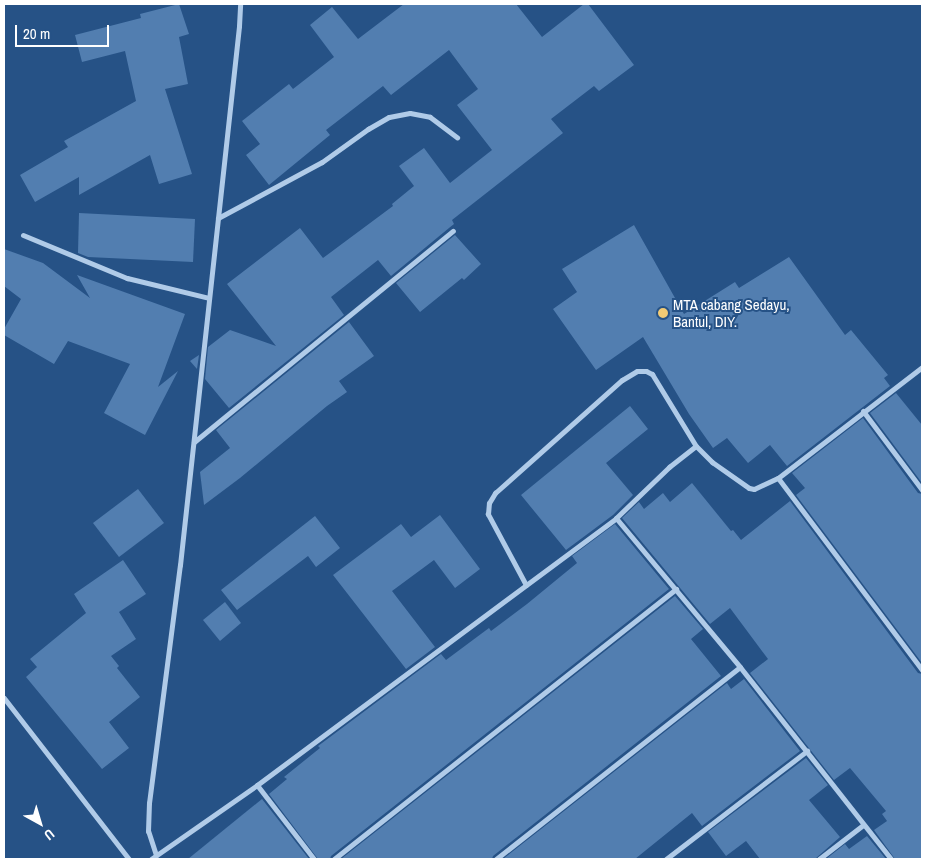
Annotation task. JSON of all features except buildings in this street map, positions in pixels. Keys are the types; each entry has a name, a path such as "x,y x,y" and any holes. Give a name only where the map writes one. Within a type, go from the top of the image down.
{"street":[{"path":"156,855 148,831 149,803 193,442 240,4"},
{"path":"218,218 322,162 368,129 389,117 410,113 430,117 457,137"},
{"path":"193,442 454,231"},
{"path":"23,235 127,278 209,298"},
{"path":"526,585 488,514 488,503 495,493 622,380 638,371 646,371 652,374 696,446 712,462 749,488 754,489 778,478 922,367"},
{"path":"863,411 922,490"},
{"path":"151,859 257,786 616,518 669,467 696,446"},
{"path":"778,478 922,670"},
{"path":"616,518 740,667 891,859"},
{"path":"334,859 676,589"},
{"path":"496,859 740,667"},
{"path":"4,698 130,859"},
{"path":"666,859 807,751"},
{"path":"257,786 314,859"},
{"path":"819,859 863,825"}],"place":[{"name":"MTA cabang Sedayu, Bantul, DIY.","path":"663,313"}]}
